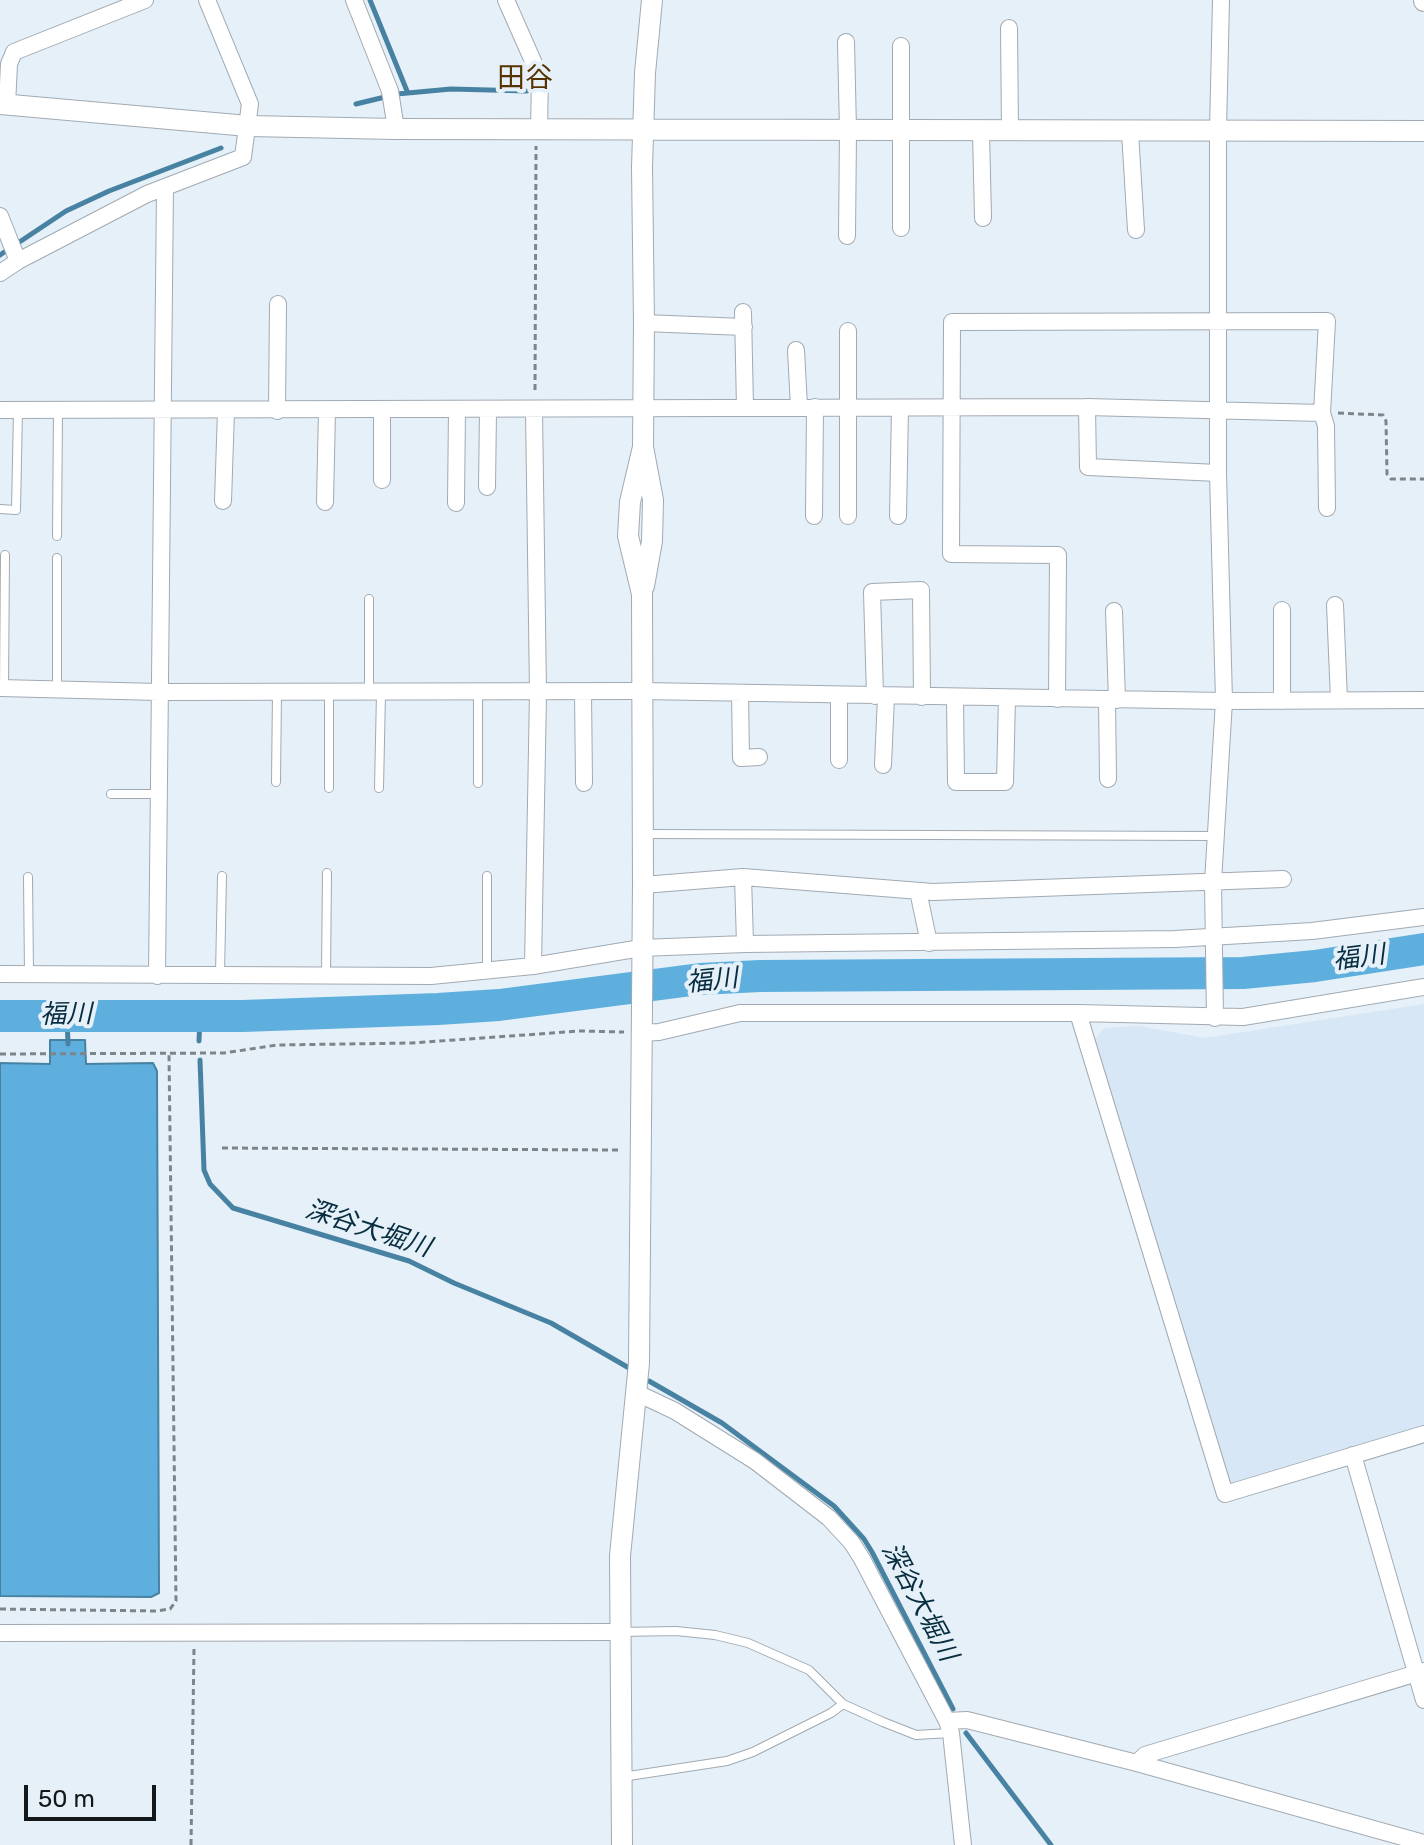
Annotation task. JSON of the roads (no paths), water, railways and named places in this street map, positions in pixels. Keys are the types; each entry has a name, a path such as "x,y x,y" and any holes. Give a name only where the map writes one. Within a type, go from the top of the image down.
{"street":[{"path":"145,0 5,58 3,105 248,126 396,129 538,137 642,130 1424,131"},
{"path":"0,273 147,194 243,157 250,104 207,0"},
{"path":"354,0 390,91 396,129"},
{"path":"506,0 540,77 538,137"},
{"path":"622,1845 620,1556 623,1504 637,1393 643,885 642,594 628,536 630,502 643,447 642,130 652,0"},
{"path":"1216,1012 1213,882 1224,701 1217,322 1221,0"},
{"path":"1009,28 1010,132"},
{"path":"846,42 847,236"},
{"path":"901,46 901,228"},
{"path":"981,131 983,218"},
{"path":"1130,132 1136,230"},
{"path":"157,976 165,187"},
{"path":"0,216 18,261"},
{"path":"277,411 278,304"},
{"path":"644,323 744,320 745,408"},
{"path":"1057,699 1058,555 951,554 952,322 1327,321 1322,413 1326,426 1327,508"},
{"path":"848,331 848,516"},
{"path":"796,350 807,407 814,516"},
{"path":"0,410 1087,407 1322,413"},
{"path":"1087,407 1088,467 1218,473"},
{"path":"898,516 900,408"},
{"path":"382,410 382,480"},
{"path":"456,503 457,410"},
{"path":"487,487 488,410"},
{"path":"533,966 538,693 534,410"},
{"path":"223,501 226,411"},
{"path":"325,502 327,411"},
{"path":"883,765 872,592 921,590 922,697"},
{"path":"1335,605 1339,700"},
{"path":"1282,610 1282,701"},
{"path":"1108,779 1114,611"},
{"path":"2,688 277,693 642,691 1224,701 1424,700"},
{"path":"583,693 584,783"},
{"path":"740,693 741,758 759,757"},
{"path":"839,696 839,760"},
{"path":"955,698 956,782 1005,782 1007,698"},
{"path":"643,885 743,877 918,891 1283,879"},
{"path":"743,877 745,944"},
{"path":"918,891 929,943"},
{"path":"0,974 431,976 745,944 1214,939 1424,917"},
{"path":"640,1026 659,1032 740,1013 1216,1012 1243,1017 1424,987"},
{"path":"1078,1013 1225,1494 1424,1434"},
{"path":"637,1393 675,1411 755,1461 818,1510 844,1535 862,1559 949,1727 963,1845"},
{"path":"1353,1455 1421,1672 1424,1700"},
{"path":"0,1633 620,1632"},
{"path":"1137,1763 1145,1755 1421,1672"},
{"path":"949,1727 967,1720 1137,1763 1424,1843"}],"lane":[{"path":"0,509 16,510 18,410"},
{"path":"57,536 58,410"},
{"path":"2,688 5,555"},
{"path":"57,558 57,690"},
{"path":"369,599 379,788"},
{"path":"276,782 277,693"},
{"path":"329,693 329,788"},
{"path":"478,693 478,783"},
{"path":"111,794 158,794"},
{"path":"642,834 1216,836"},
{"path":"326,976 327,873"},
{"path":"220,976 222,876"},
{"path":"487,876 487,971"},
{"path":"28,877 29,974"},
{"path":"620,1632 676,1631 715,1635 748,1643 809,1670 843,1704 916,1735 949,1727"},
{"path":"622,1777 727,1761 753,1752 843,1704"}],"water":[{"path":"50,1040 85,1040 86,1064 153,1063 157,1071 159,1593 151,1597 0,1596 0,1063 50,1064"}],"waterway":[{"path":"370,0 407,91"},
{"path":"397,94 451,89 527,91"},
{"path":"356,104 385,97"},
{"path":"0,255 66,211 221,148"},
{"name":"福川","path":"0,1016 243,1016 438,1009 499,1005 700,979 760,976 1243,973 1315,966 1424,949"},
{"path":"67,1017 68,1044"},
{"name":"深谷大堀川","path":"199,1041 200,1017"},
{"name":"深谷大堀川","path":"200,1060 204,1170 210,1184 233,1208 409,1261 551,1323 629,1368"},
{"name":"深谷大堀川","path":"649,1381 722,1423 834,1506 872,1552 953,1709"},
{"name":"深谷大堀川","path":"966,1733 1051,1845"}],"district":[{"name":"田谷","path":"525,79"}]}
